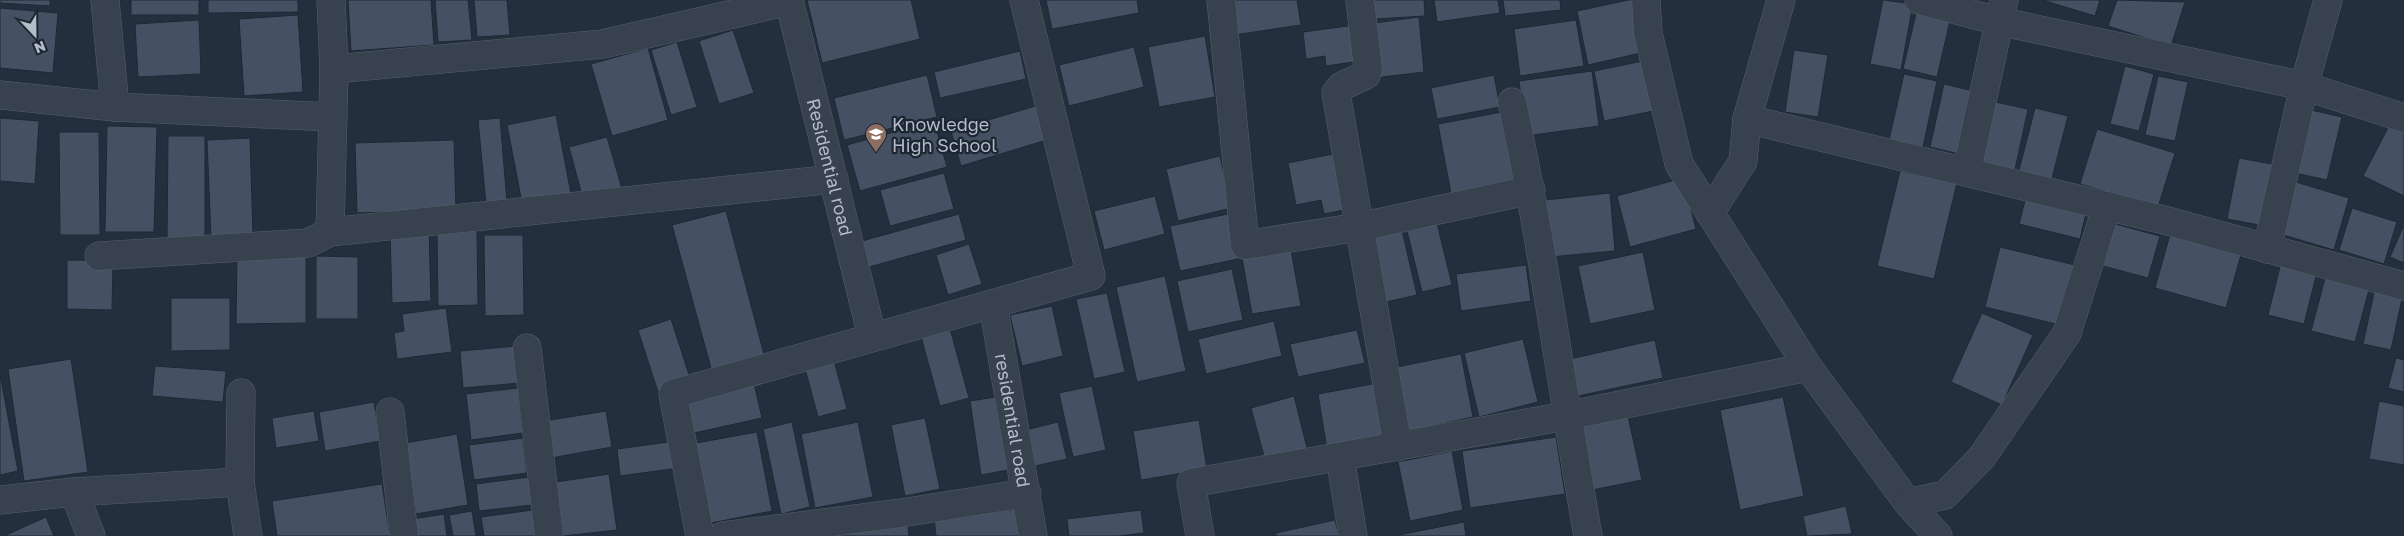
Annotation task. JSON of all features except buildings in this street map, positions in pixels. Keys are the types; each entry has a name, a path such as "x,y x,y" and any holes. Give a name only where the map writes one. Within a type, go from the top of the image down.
{"street":[{"path":"105,0 115,107"},
{"path":"330,232 334,68 331,0"},
{"path":"334,68 603,44 789,0"},
{"name":"Residential road","path":"789,0 872,336"},
{"path":"700,536 673,394 872,336 1091,276 1024,0"},
{"path":"1221,0 1244,245 1359,226 1531,190"},
{"path":"1360,0 1368,69 1366,75 1342,86 1336,93 1398,447"},
{"path":"1646,0 1648,33 1679,164 1808,367 1908,503 1938,536"},
{"path":"1710,212 1743,161 1746,119 1781,0"},
{"path":"1919,0 2001,11 2304,86 2404,118"},
{"path":"2267,250 2304,86 2328,0"},
{"path":"1967,171 2001,11"},
{"path":"0,95 115,107 333,116"},
{"path":"1512,102 1531,190 1566,416 1588,536"},
{"path":"1746,119 2107,206 2404,286"},
{"path":"99,256 308,243 330,232 834,179"},
{"path":"1908,503 1945,495 1982,457 2067,333 2107,206"},
{"name":"residential road","path":"993,304 1033,536"},
{"path":"526,348 549,536"},
{"path":"1200,536 1190,483 1566,416 1808,367"},
{"path":"241,393 240,482 248,536"},
{"path":"390,412 404,536"},
{"path":"1340,457 1353,536"},
{"path":"0,500 74,492 240,482"},
{"path":"74,492 91,536"},
{"path":"723,536 1027,493"}],"place":[{"name":"Knowledge High School","path":"876,153"}]}
